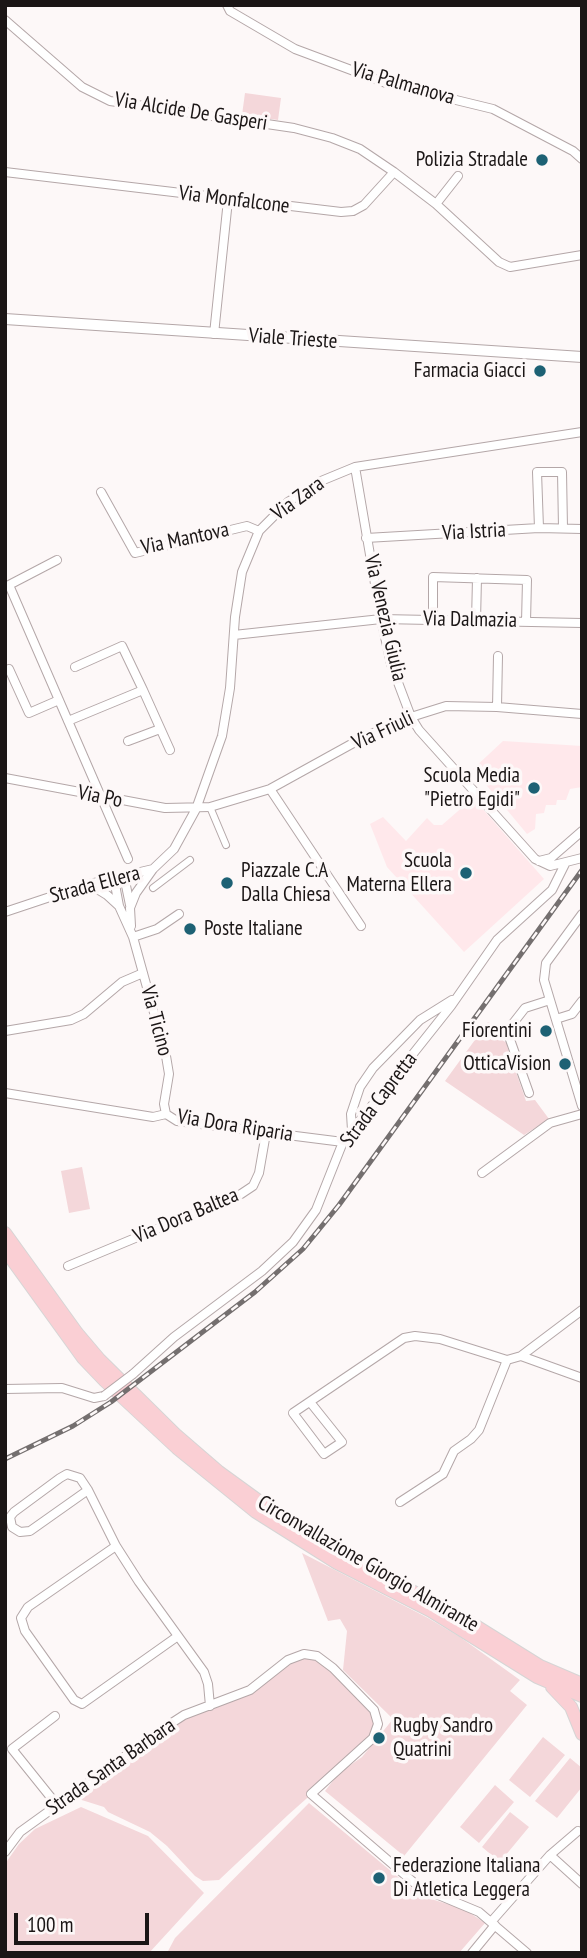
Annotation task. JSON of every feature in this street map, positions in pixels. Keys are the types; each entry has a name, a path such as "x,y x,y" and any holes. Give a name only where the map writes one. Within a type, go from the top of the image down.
{"highway":[{"name":"Circonvallazione Giorgio Almirante","path":"5,1233 99,1359 175,1434 219,1472 285,1520 334,1549 471,1623 541,1666 582,1684"},
{"name":"Circonvallazione Giorgio Almirante","path":"5,1251 83,1358 177,1448 219,1484 297,1540 431,1611 537,1677 582,1696"},
{"path":"537,1677 565,1699 582,1734"}],"main road":[{"name":"Viale Trieste","path":"5,319 582,357"}],"street":[{"name":"Via Palmanova","path":"227,5 230,11 295,49 386,83 493,109 582,159"},
{"name":"Via Alcide De Gasperi","path":"5,20 82,87 110,101 294,128 360,149 394,172"},
{"name":"Via Monfalcone","path":"5,172 325,212 353,211 364,205 394,172"},
{"path":"394,172 436,205 499,262 510,267 582,256"},
{"path":"436,205 458,176"},
{"path":"214,334 228,200"},
{"name":"Via Zara","path":"197,809 222,736 230,688 234,617 242,572 260,531 288,502 335,474 355,467 582,432"},
{"name":"Via Venezia Giulia","path":"355,467 391,664 411,717 419,730 539,861"},
{"path":"539,528 537,472 562,472 563,528"},
{"name":"Via Mantova","path":"101,492 135,553 247,526 260,531"},
{"name":"Via Istria","path":"366,538 539,528 582,529"},
{"path":"57,560 7,586 128,859"},
{"path":"432,620 433,577 527,580 526,622"},
{"path":"476,621 477,578"},
{"name":"Via Dalmazia","path":"234,635 381,619 582,623"},
{"path":"75,667 122,646 170,750"},
{"path":"497,707 498,656"},
{"path":"9,668 29,713 59,700"},
{"path":"68,721 143,690"},
{"name":"Via Friuli","path":"197,809 270,789 366,736 446,706 582,714"},
{"path":"128,741 160,729"},
{"name":"Via Po","path":"5,778 165,808 197,809"},
{"path":"270,789 361,926"},
{"path":"210,807 226,845"},
{"name":"Strada Ellera","path":"5,912 89,884 153,869 174,849 197,809"},
{"path":"539,861 551,858 582,831"},
{"path":"539,861 550,866 581,858"},
{"path":"153,888 190,860"},
{"name":"Strada Capretta","path":"5,1389 62,1388 94,1398 104,1396 174,1337 262,1271 293,1242 316,1210 343,1142 457,998 497,940 552,890 565,864"},
{"path":"130,908 135,893 153,869"},
{"path":"124,876 132,933"},
{"path":"114,879 119,906 132,933"},
{"path":"89,884 119,906"},
{"path":"132,933 157,929 179,914"},
{"path":"582,914 546,963 544,980 580,1089 582,1106"},
{"name":"Via Ticino","path":"132,933 169,1074 164,1104 166,1114"},
{"path":"5,1031 71,1020 84,1014 122,982 142,973"},
{"path":"352,1130 351,1114 360,1087 373,1068 420,1020 457,998"},
{"path":"529,1093 508,1031 525,1007 550,1000"},
{"path":"556,1019 572,1014 582,1001"},
{"name":"Via Dora Riparia","path":"5,1093 153,1117 166,1114 177,1121 343,1142"},
{"path":"482,1173 550,1123 582,1114"},
{"name":"Via Dora Baltea","path":"68,1266 242,1194 253,1186 259,1172 266,1133"},
{"path":"310,1402 342,1443 324,1454 293,1413 404,1338 415,1336 440,1339 508,1360 521,1356 582,1310"},
{"path":"521,1356 582,1378"},
{"path":"400,1502 443,1474 454,1451 479,1430 508,1360"},
{"path":"88,1490 30,1531 20,1532 12,1527 10,1517 14,1512 67,1474 80,1478 88,1490 116,1546 204,1672 210,1706"},
{"path":"116,1546 28,1607 21,1618 25,1631 75,1700 82,1703 178,1636"},
{"name":"Strada Santa Barbara","path":"5,1851 20,1832 167,1726 184,1715 250,1690 288,1660 304,1654 317,1657 333,1668 374,1710 377,1728 373,1738 310,1794 419,1888 472,1909 493,1924"},
{"path":"55,1716 12,1749 57,1805"},
{"path":"472,1953 550,1855 578,1831"},
{"path":"550,1855 582,1884"},
{"path":"493,1924 527,1953"}],"shaded area":[{"path":"245,93 281,98 278,120 242,115"},
{"name":"Scuola Media \"Pietro Egidi\"","path":"503,741 582,746 582,787 570,789 566,800 557,800 556,805 546,805 544,813 536,814 535,829 527,834 473,769"},
{"name":"Scuola Materna Ellera","path":"473,798 544,879 464,952 387,867 370,824 383,817 406,841 427,818 434,825 442,825"},
{"path":"488,1022 492,1024 488,1030 508,1044 526,1101 535,1100 549,1119 524,1135 445,1081"},
{"path":"82,1167 90,1209 69,1213 61,1171"},
{"path":"302,1553 428,1618 460,1637 520,1680 510,1691 527,1705 404,1856 325,1791 339,1773 362,1757 393,1719 343,1670 347,1631 340,1619 328,1621"},
{"path":"304,1654 317,1656 374,1710 377,1728 360,1751 219,1880 203,1881 150,1832 108,1812 104,1807 69,1796 167,1726 242,1694 288,1660"},
{"path":"543,1737 565,1755 530,1797 509,1780"},
{"path":"570,1758 582,1768 582,1787 557,1818 535,1801"},
{"path":"495,1785 514,1802 479,1843 460,1827"},
{"path":"309,1803 421,1896 464,1909 485,1923 459,1953 167,1953 175,1938"},
{"path":"81,1807 148,1836 204,1893 149,1953 7,1953 7,1861 19,1844 35,1829"},
{"path":"510,1812 529,1827 500,1862 482,1847"}],"railway":[{"path":"5,1459 73,1426 111,1402 255,1292 303,1249 339,1205 582,870"}],"place":[{"name":"Polizia Stradale","path":"542,160"},
{"name":"Farmacia Giacci","path":"540,371"},
{"name":"Scuola Media \"Pietro Egidi\"","path":"534,788"},
{"name":"Scuola Materna Ellera","path":"466,873"},
{"name":"Piazzale C.A Dalla Chiesa","path":"227,883"},
{"name":"Poste Italiane","path":"190,929"},
{"name":"Fiorentini","path":"546,1031"},
{"name":"OtticaVision","path":"565,1064"},
{"name":"Rugby Sandro Quatrini","path":"379,1738"},
{"name":"Federazione Italiana Di Atletica Leggera","path":"379,1878"}]}
